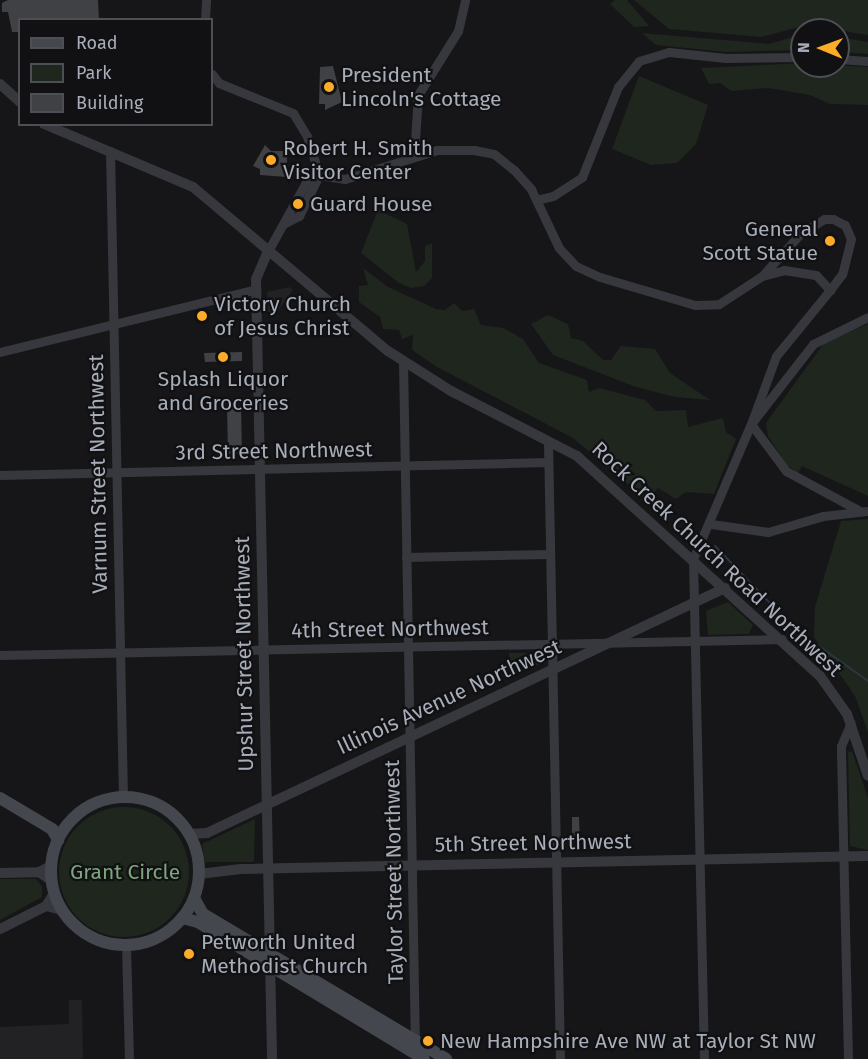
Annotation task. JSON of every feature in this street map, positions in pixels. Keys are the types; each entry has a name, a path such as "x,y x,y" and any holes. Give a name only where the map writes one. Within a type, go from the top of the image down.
{"main road":[{"path":"123,797 161,806 189,834 199,874 194,898 182,918 155,939 126,945 88,936 62,910 52,886 51,866 55,835 93,804 123,797"},
{"path":"0,798 55,835"},
{"path":"194,898 203,914 446,1059"},
{"path":"182,918 198,922 418,1057"}],"street":[{"path":"205,18 206,0"},
{"path":"414,155 416,102 458,31 465,0"},
{"path":"536,200 553,196 582,177 618,87 639,61 669,52 726,58 790,57"},
{"path":"850,60 868,61"},
{"path":"213,75 219,83 293,113 307,136 319,175"},
{"path":"0,84 18,100"},
{"name":"Rock Creek Church Road Northwest","path":"49,126 196,189 403,361 451,392 583,461 782,639 826,683 850,723 868,776"},
{"path":"268,250 285,224 305,184 319,175 345,179 414,155 454,148 494,154 514,170 536,200 559,248 576,266 650,294 695,305 719,304 762,276 782,249 801,233 824,219 833,219 845,225 851,239 842,274 776,356 711,524 693,559 704,1059"},
{"name":"Varnum Street Northwest","path":"110,151 123,797"},
{"name":"Upshur Street Northwest","path":"268,250 258,269 256,289 272,1059"},
{"path":"762,276 802,271 816,275 830,290"},
{"path":"0,352 256,289"},
{"path":"751,424 813,344 868,317"},
{"name":"Taylor Street Northwest","path":"403,361 415,1040 418,1057"},
{"path":"751,424 786,471 864,511"},
{"path":"548,441 560,1059"},
{"name":"3rd Street Northwest","path":"0,475 548,462"},
{"path":"711,524 768,532 864,511"},
{"path":"406,557 550,554"},
{"name":"Illinois Avenue Northwest","path":"189,834 207,833 725,588"},
{"name":"4th Street Northwest","path":"0,655 782,639"},
{"path":"848,1059 841,746 850,723"},
{"name":"5th Street Northwest","path":"199,874 268,868 868,856"},
{"path":"0,873 39,873 51,866"},
{"path":"39,873 52,886 46,906"},
{"path":"0,929 46,906 62,910"},
{"path":"126,945 129,1059"}],"shaded area":[{"path":"289,287 293,290 277,312 268,312 267,292"},
{"path":"69,1000 82,1000 83,1059 0,1059 0,1027 69,1024"}],"green space":[{"path":"615,0 627,0 649,26 634,27 610,4"},
{"path":"634,0 868,0 868,35 850,32 850,18 790,18 790,29 761,37 669,29"},
{"path":"642,33 770,44 790,38 790,50 726,52 656,45"},
{"path":"850,39 868,42 868,54 850,53"},
{"path":"790,64 790,78 850,78 850,66 868,67 868,105 830,104 810,95 768,88 731,91 720,83 709,84 701,68"},
{"path":"639,76 708,105 696,144 677,163 651,165 612,149"},
{"path":"378,210 407,224 416,272 425,261 425,246 432,243 432,278 424,286 411,288 399,283 361,253"},
{"path":"363,268 388,287 436,309 445,310 454,303 462,311 474,309 481,325 503,328 523,339 539,363 587,380 589,392 599,388 645,400 656,411 686,410 688,427 723,418 726,432 736,439 714,494 686,492 676,499 658,488 647,500 573,438 437,367 412,350 413,335 402,339 399,330 383,329 380,317 359,302 359,286 368,285"},
{"path":"548,315 568,324 571,338 583,341 603,360 611,360 621,346 655,349 670,373 710,400 675,397 636,387 553,355 531,324"},
{"path":"868,324 868,496 802,466 798,473 786,464 768,436 766,423 824,343"},
{"path":"868,519 868,732 855,696 814,637 815,607 841,521"},
{"path":"728,602 753,625 749,634 708,635 706,611"},
{"path":"509,653 542,653 542,663 509,678"},
{"path":"852,751 868,798 868,850 850,846 848,752"},
{"name":"Grant Circle","path":"124,807 149,812 170,826 184,847 189,872 184,897 170,918 149,932 124,937 99,932 78,918 64,897 59,872 64,847 78,826 99,812"},
{"path":"255,819 254,862 205,862 202,844"},
{"path":"0,879 36,879 42,886 42,897 0,920"}],"building":[{"path":"8,0 98,0 99,18 18,18 18,32 12,32 8,12 2,12 2,3"},
{"name":"President Lincoln's Cottage","path":"333,66 342,102 325,110 325,104 319,104 320,67"},
{"name":"Robert H. Smith Visitor Center","path":"265,145 271,151 287,151 287,177 260,175 260,169 253,166"},
{"name":"Splash Liquor and Groceries","path":"242,352 242,361 205,362 204,353"},
{"path":"227,406 241,406 242,454 228,454"},
{"path":"572,817 579,817 580,842 572,842"}],"waterway":[{"path":"715,546 795,629 868,681"}],"place":[{"name":"President Lincoln's Cottage","path":"329,87"},
{"name":"Robert H. Smith Visitor Center","path":"271,160"},
{"name":"Guard House","path":"298,204"},
{"name":"General Scott Statue","path":"830,241"},
{"name":"Victory Church of Jesus Christ","path":"202,316"},
{"name":"Splash Liquor and Groceries","path":"223,357"},
{"name":"Petworth United Methodist Church","path":"189,954"},
{"name":"New Hampshire Ave NW at Taylor St NW","path":"428,1041"}]}
